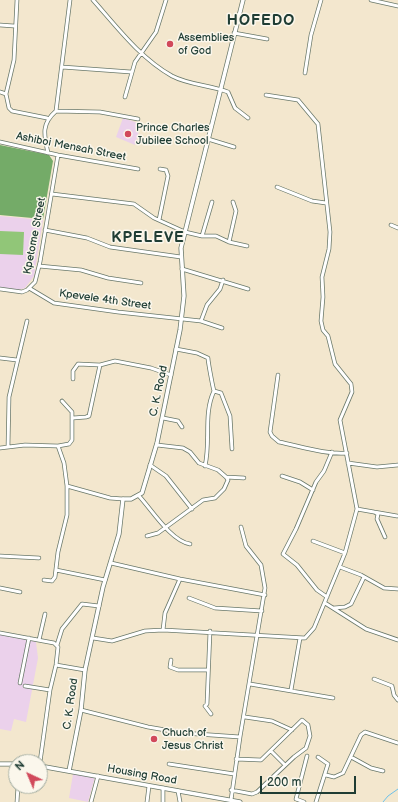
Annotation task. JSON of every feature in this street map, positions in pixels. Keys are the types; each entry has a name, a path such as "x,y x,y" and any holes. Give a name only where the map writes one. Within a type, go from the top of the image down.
{"street":[{"path":"17,0 14,26 14,60 6,94 9,108 12,111 47,118"},
{"path":"56,111 70,0"},
{"path":"93,0 141,53 172,76 228,92 235,108 248,118"},
{"path":"125,97 134,62 156,32 166,0"},
{"name":"C. K. Road","path":"139,496 144,491 150,465 157,445 182,319 184,296 181,257 185,232 243,0"},
{"path":"305,73 311,35 321,0"},
{"path":"371,0 398,6"},
{"path":"0,25 14,26"},
{"path":"234,33 267,39"},
{"path":"62,67 132,72"},
{"path":"0,92 6,94"},
{"path":"93,638 112,641 145,631 163,630 210,631 306,638 311,632 325,602 345,553 357,509 345,439 341,431 340,420 352,392 351,384 335,364 328,336 323,330 321,321 323,297 322,277 330,241 318,124 298,100 292,97 266,95"},
{"path":"48,152 44,134 47,118 56,111 100,112 138,119"},
{"path":"208,139 234,147"},
{"name":"Ashiboi Mensah Street","path":"0,142 58,155 138,169"},
{"name":"Kpetome Street","path":"0,289 25,292 35,282 58,155"},
{"path":"159,220 168,176 166,170 160,169"},
{"path":"277,187 312,201 326,203"},
{"path":"52,194 134,204 147,214 185,232 202,236 216,236 229,242 247,246"},
{"path":"202,236 212,202"},
{"path":"229,242 236,211 233,202"},
{"path":"391,225 398,228"},
{"path":"45,230 88,238 110,247 181,257"},
{"path":"39,266 81,270 108,278 141,283"},
{"path":"182,269 223,280 248,289"},
{"path":"201,321 207,305 220,289 223,280"},
{"name":"Kpevele 4th Street","path":"30,288 54,302 118,312 201,321 222,328"},
{"path":"8,447 9,397 27,321"},
{"path":"176,349 208,357 212,376 211,386 214,391 221,393 230,416 232,449"},
{"path":"0,358 17,360"},
{"path":"73,379 73,371 78,364 100,365 115,361 151,368 172,375"},
{"path":"73,418 89,416 100,365"},
{"path":"278,375 270,432 272,436 279,442 332,452 347,453"},
{"path":"205,466 208,452 207,412 214,391"},
{"path":"0,448 26,445 58,446 71,442 73,418 71,411 62,401"},
{"path":"162,418 178,421 182,427"},
{"path":"157,445 183,448 190,452 199,463 205,466 218,470 226,476 244,478"},
{"path":"44,580 54,580 67,515 67,486 64,463 58,446"},
{"path":"327,597 317,590 297,565 283,554 332,452"},
{"path":"348,463 377,468 398,464"},
{"path":"150,465 166,476 192,509"},
{"path":"147,536 156,534 203,500 215,498 227,484 228,480 226,476"},
{"path":"282,476 300,482 313,490"},
{"path":"67,486 110,498 123,499 139,496 166,527 182,542 190,544"},
{"name":"C. K. Road","path":"69,771 81,710 85,670 105,580 119,534 123,499"},
{"path":"357,509 397,516"},
{"path":"374,512 378,514 377,519 385,537"},
{"path":"230,800 265,595 265,582 261,564 246,546 241,527"},
{"path":"313,541 345,553"},
{"path":"0,556 38,558"},
{"path":"110,563 180,580 265,595"},
{"path":"340,567 364,577 384,588 398,590"},
{"path":"56,570 105,580"},
{"path":"334,608 345,607 351,604 364,577"},
{"path":"163,630 165,613 180,580"},
{"path":"0,588 20,592"},
{"path":"189,598 215,608 262,611"},
{"path":"325,602 366,629 398,640"},
{"path":"41,754 50,690 56,665 57,645 62,629 82,604 99,606"},
{"path":"39,640 45,614"},
{"path":"210,631 207,704 205,706 211,714"},
{"path":"0,633 57,645"},
{"path":"20,683 29,638"},
{"path":"291,690 300,638"},
{"path":"171,660 170,667 178,670 208,670"},
{"path":"56,665 85,670"},
{"path":"374,679 392,686 394,695 398,700"},
{"path":"250,684 333,698"},
{"path":"25,686 50,690"},
{"path":"81,710 169,730 240,737"},
{"path":"244,717 272,721 292,730"},
{"path":"231,790 256,793 285,765 306,748 309,742 310,728 304,720 259,761 236,759"},
{"path":"326,775 334,777 341,774 361,735 365,732 398,744"},
{"path":"271,751 285,765"},
{"path":"304,802 296,801 307,756"},
{"path":"316,802 326,775 328,764 318,757"},
{"path":"351,757 366,766 383,771"},
{"path":"169,764 234,774"},
{"name":"Housing Road","path":"48,767 239,802"},
{"path":"91,802 98,776"},
{"path":"147,802 149,786"},
{"path":"163,788 163,802"},
{"path":"178,791 180,802"}],"shaded area":[{"name":"Prince Charles Jubilee School","path":"123,118 141,124 135,145 116,137"},
{"path":"0,216 43,220 34,276 25,288 18,290 0,287"},
{"path":"0,633 36,642 38,658 26,722 14,719 11,731 0,729"},
{"path":"73,774 95,777 88,802 69,798"}],"green space":[{"path":"0,145 49,155 53,161 43,219 0,215"},
{"path":"0,231 24,232 23,255 0,254"}],"waterway":[{"path":"383,802 388,796 398,789"}],"place":[{"name":"Assemblies of God","path":"170,44"},
{"name":"Prince Charles Jubilee School","path":"128,134"},
{"name":"Chuch of Jesus Christ","path":"154,739"}],"district":[{"name":"HOFEDO","path":"261,21"},
{"name":"KPELEVE","path":"148,238"}]}
